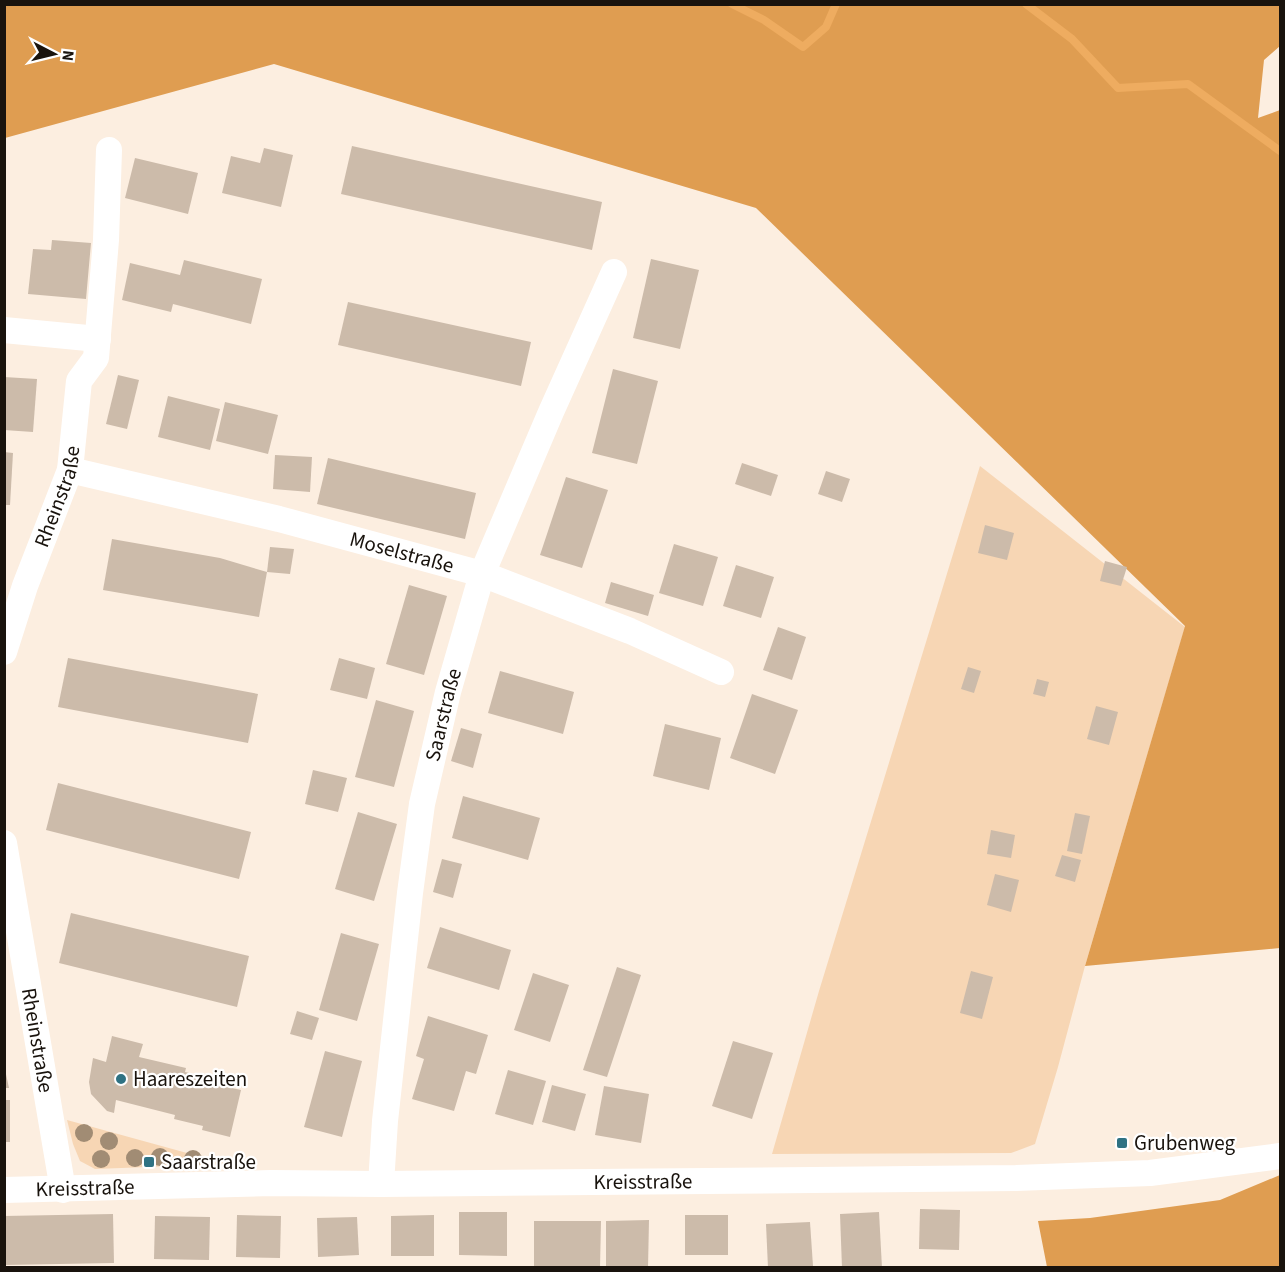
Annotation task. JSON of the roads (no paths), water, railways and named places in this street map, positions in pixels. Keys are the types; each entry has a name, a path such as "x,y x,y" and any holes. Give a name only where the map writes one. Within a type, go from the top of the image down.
{"street":[{"name":"Rheinstraße","path":"4,652 25,586 70,470 79,381 96,358 106,240 109,150"},
{"name":"Saarstraße","path":"381,1184 385,1120 422,804 448,692 482,574 614,272"},
{"path":"4,330 98,339"},
{"name":"Moselstraße","path":"70,470 279,519 482,574 630,631 721,672"},
{"name":"Rheinstraße","path":"4,843 8,892 63,1190"},
{"name":"Kreisstraße","path":"4,1191 271,1183 1016,1178 1150,1173 1281,1156"}],"waterway":[{"path":"732,4 764,20 803,47 826,27 836,4"},
{"path":"1026,4 1072,39 1118,88 1188,84 1280,151"}],"place":[{"name":"Haareszeiten","path":"121,1079"},
{"name":"Grubenweg","path":"1122,1143"},
{"name":"Saarstraße","path":"149,1162"}]}
